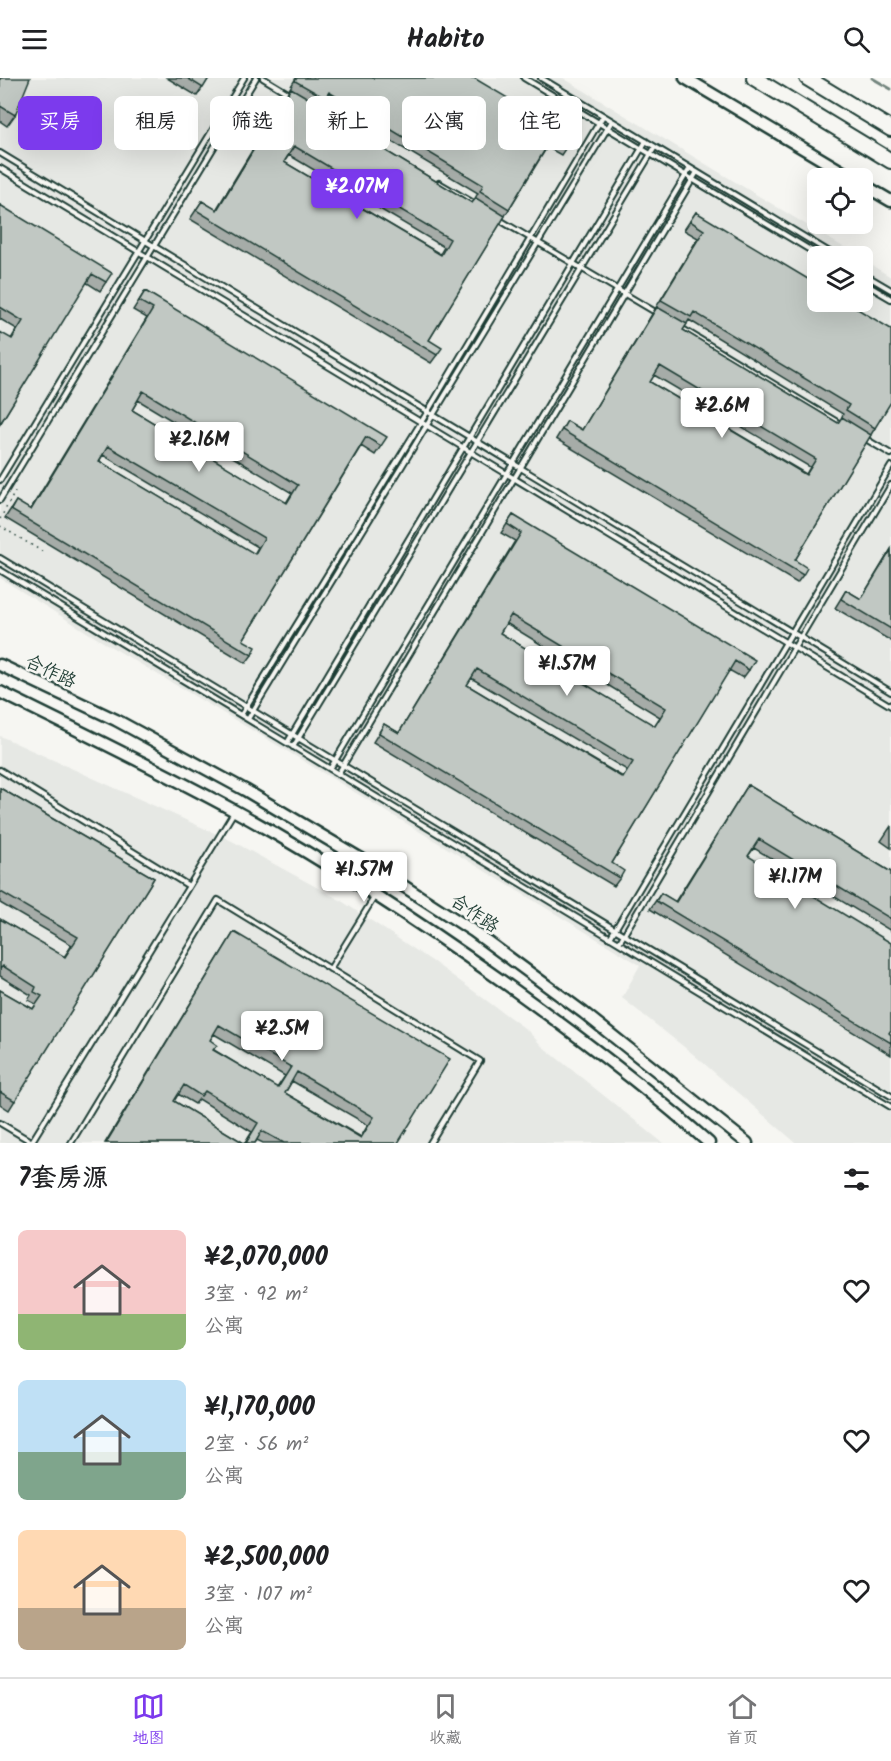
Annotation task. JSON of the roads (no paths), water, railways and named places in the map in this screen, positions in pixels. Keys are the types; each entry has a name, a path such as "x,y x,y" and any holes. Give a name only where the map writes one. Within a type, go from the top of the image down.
{"highway":[{"path":"754,78 891,161"},
{"path":"807,78 891,129"},
{"path":"835,128 891,169"}],"main road":[{"path":"685,78 836,168"},
{"path":"873,190 891,201"},
{"name":"合作路","path":"0,665 116,720 246,790 368,863 473,931 575,1006 747,1143"},
{"path":"0,692 235,811 376,894 559,1022 709,1143"}],"lane":[{"path":"0,480 244,78"},
{"path":"0,500 256,78"},
{"path":"264,78 293,96"},
{"path":"524,78 807,248"},
{"path":"541,78 819,246"},
{"path":"241,715 428,411 603,116"},
{"path":"248,719 612,121"},
{"path":"287,743 646,141"},
{"path":"293,747 655,147"},
{"path":"0,153 891,692"},
{"path":"0,168 891,706"},
{"path":"330,769 690,168"},
{"path":"338,774 697,172"},
{"path":"432,179 482,209"},
{"path":"492,215 665,319"},
{"path":"873,279 891,290"},
{"path":"873,288 891,299"},
{"path":"676,325 850,429"},
{"path":"860,436 891,454"},
{"path":"610,938 891,466"},
{"path":"619,943 891,485"},
{"path":"0,558 891,1096 886,1104"},
{"path":"0,570 891,1107"},
{"path":"0,770 189,886"},
{"path":"0,1123 31,1142 235,811"},
{"path":"330,969 376,894"},
{"path":"71,1143 218,900 480,1061 430,1143"}],"waterway":[{"path":"872,78 891,89"}]}
